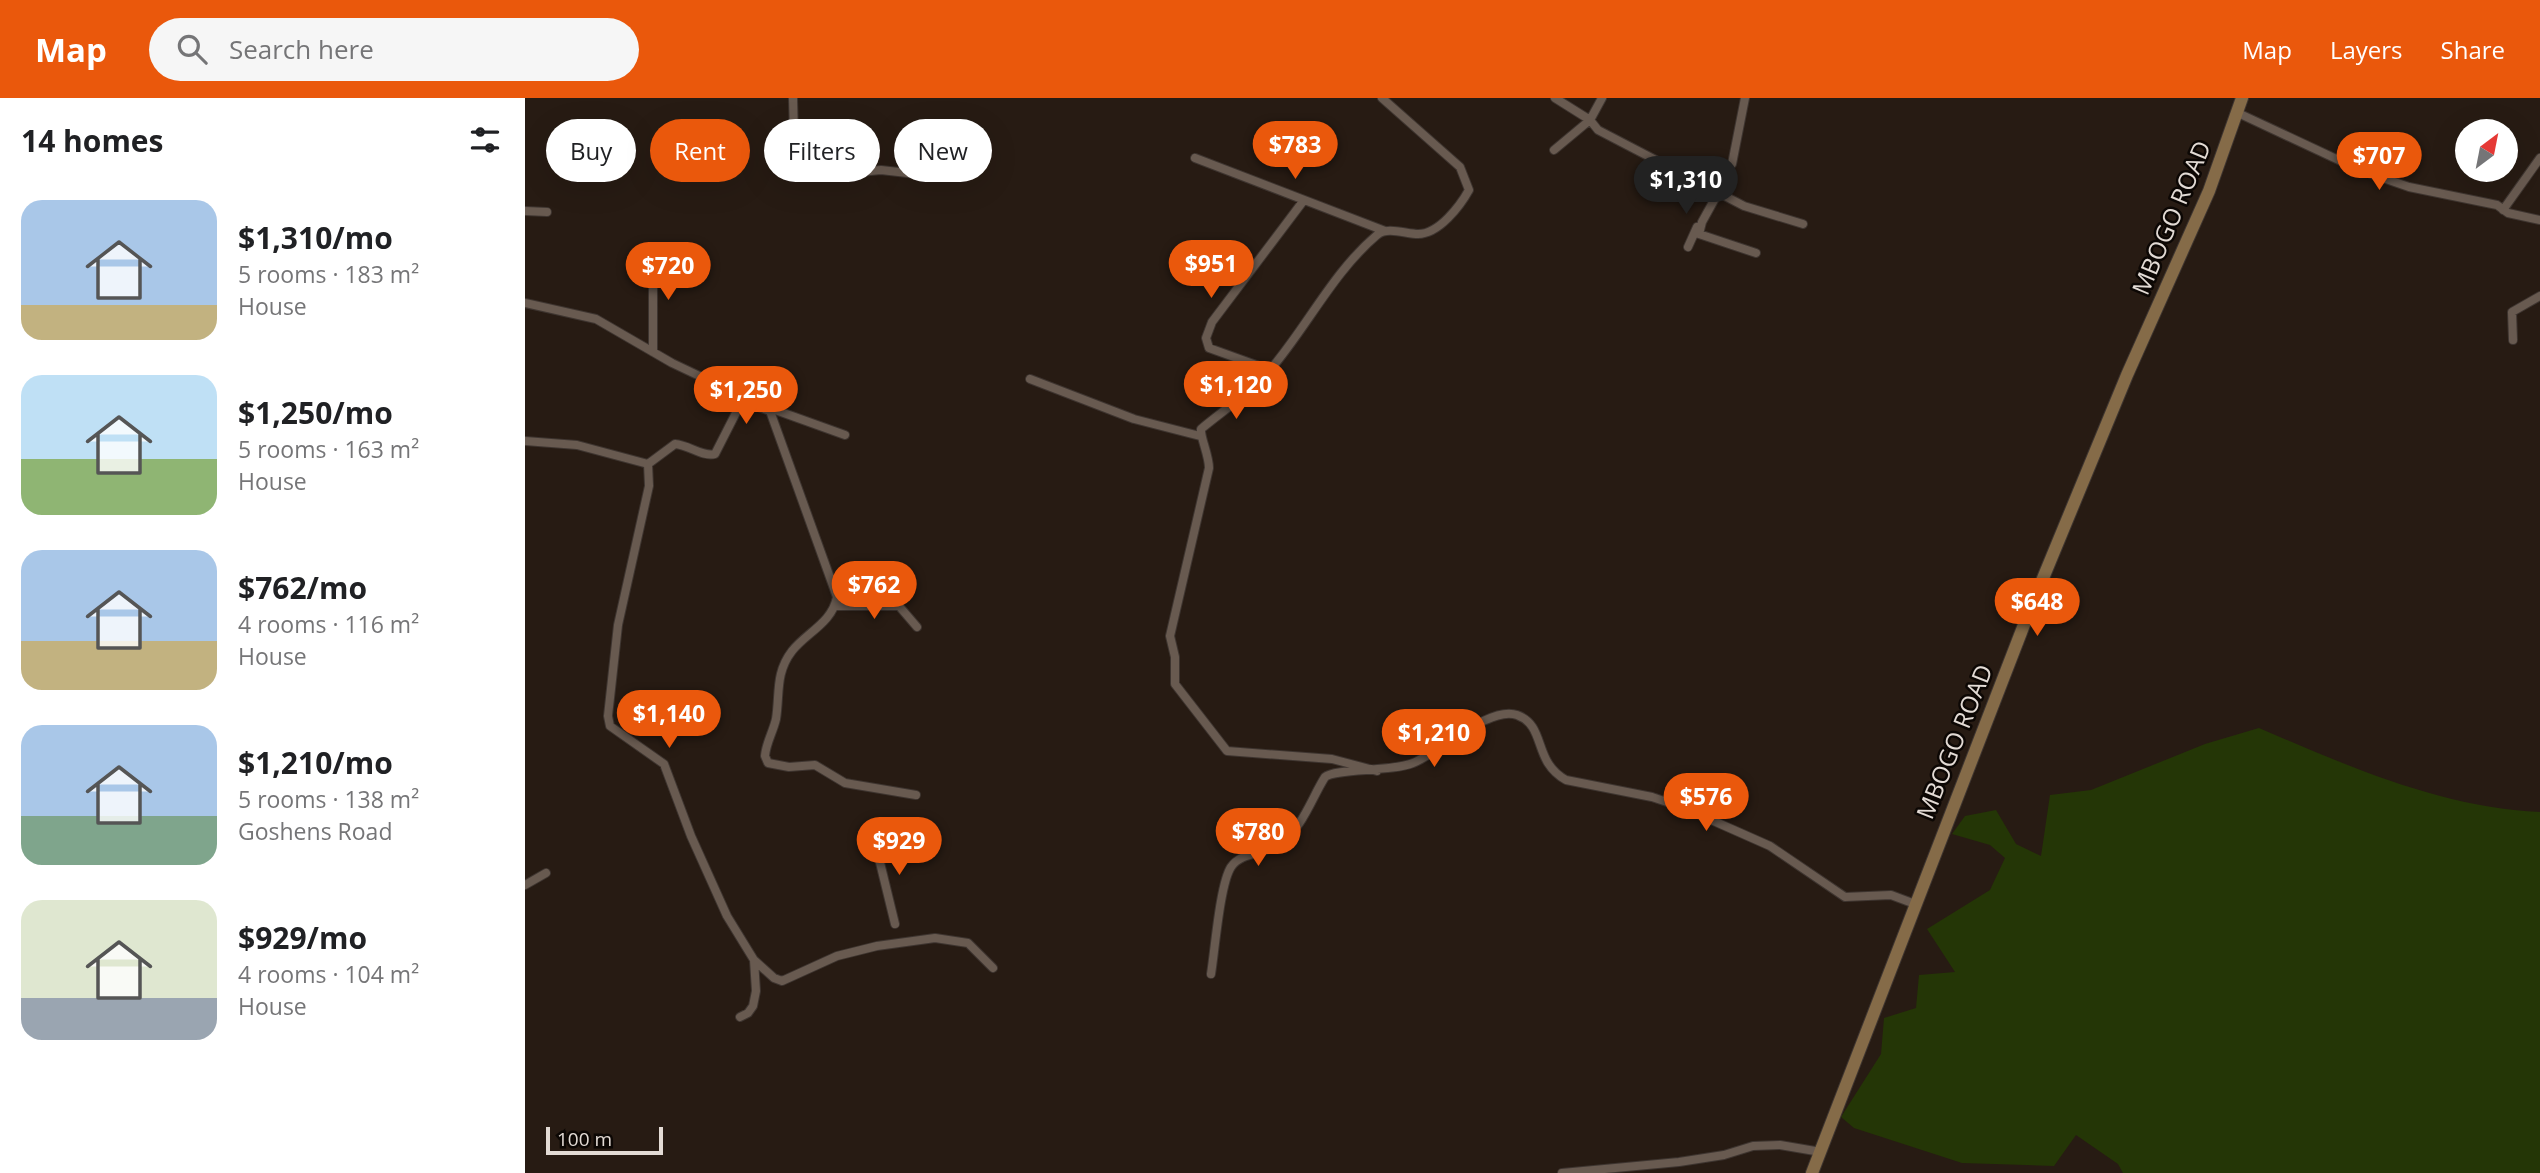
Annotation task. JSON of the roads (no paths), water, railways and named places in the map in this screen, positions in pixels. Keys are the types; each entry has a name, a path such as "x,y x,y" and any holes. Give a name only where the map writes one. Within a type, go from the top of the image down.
{"main road":[{"name":"MBOGO ROAD","path":"1812,1173 2047,566 2209,191 2242,98"}],"street":[{"path":"793,98 795,173 828,175 881,170 894,171"},
{"path":"1195,158 1385,231 1421,234 1429,232 1443,222 1468,190 1460,167 1382,98"},
{"path":"1555,98 1590,120 1598,130 1718,193 1763,214 1803,224"},
{"path":"1554,150 1590,120 1602,98"},
{"path":"1700,183 1709,165 1726,168 1732,164 1745,98"},
{"path":"2238,113 2360,170 2409,187 2497,205 2503,210 2540,220"},
{"path":"2503,210 2540,159"},
{"path":"1688,247 1713,201 1709,188"},
{"path":"1718,193 1702,222 1699,234 1756,253"},
{"path":"1269,370 1209,348 1206,338 1212,322 1304,200"},
{"path":"525,211 547,212"},
{"path":"1377,771 1332,759 1227,751 1175,684 1175,657 1170,636 1209,468 1208,452 1200,436 1202,429 1269,370 1343,271 1377,235 1385,231"},
{"path":"653,250 653,352"},
{"path":"2514,340 2512,312 2540,296"},
{"path":"525,303 585,314 736,394 845,435"},
{"path":"1030,379 1122,415 1200,436"},
{"path":"648,464 675,444 688,445 708,455 715,454 742,401 770,411 837,597 835,606 824,623 790,653 781,669 775,722 765,756 768,763 778,766 815,765 845,783 916,795"},
{"path":"525,441 577,446 648,464"},
{"path":"648,464 649,486 618,625 608,716 610,726 664,764 691,836 727,916 754,960 774,978 782,981 837,956 877,946 942,939 968,943 993,968"},
{"path":"835,606 899,606 917,627"},
{"path":"1211,974 1224,883 1230,868 1242,858 1270,849 1288,836 1313,805 1320,784 1328,774 1377,771 1412,764 1482,722 1510,713 1520,716 1535,729 1545,763 1553,773 1566,780 1652,797 1682,807 1770,846 1845,897 1891,895 1915,904"},
{"path":"874,838 895,924"},
{"path":"525,885 546,873"},
{"path":"740,1017 748,1013 753,1006 756,991 754,960"},
{"path":"1562,1173 1679,1162 1724,1155 1753,1146 1780,1145 1821,1152"}]}
